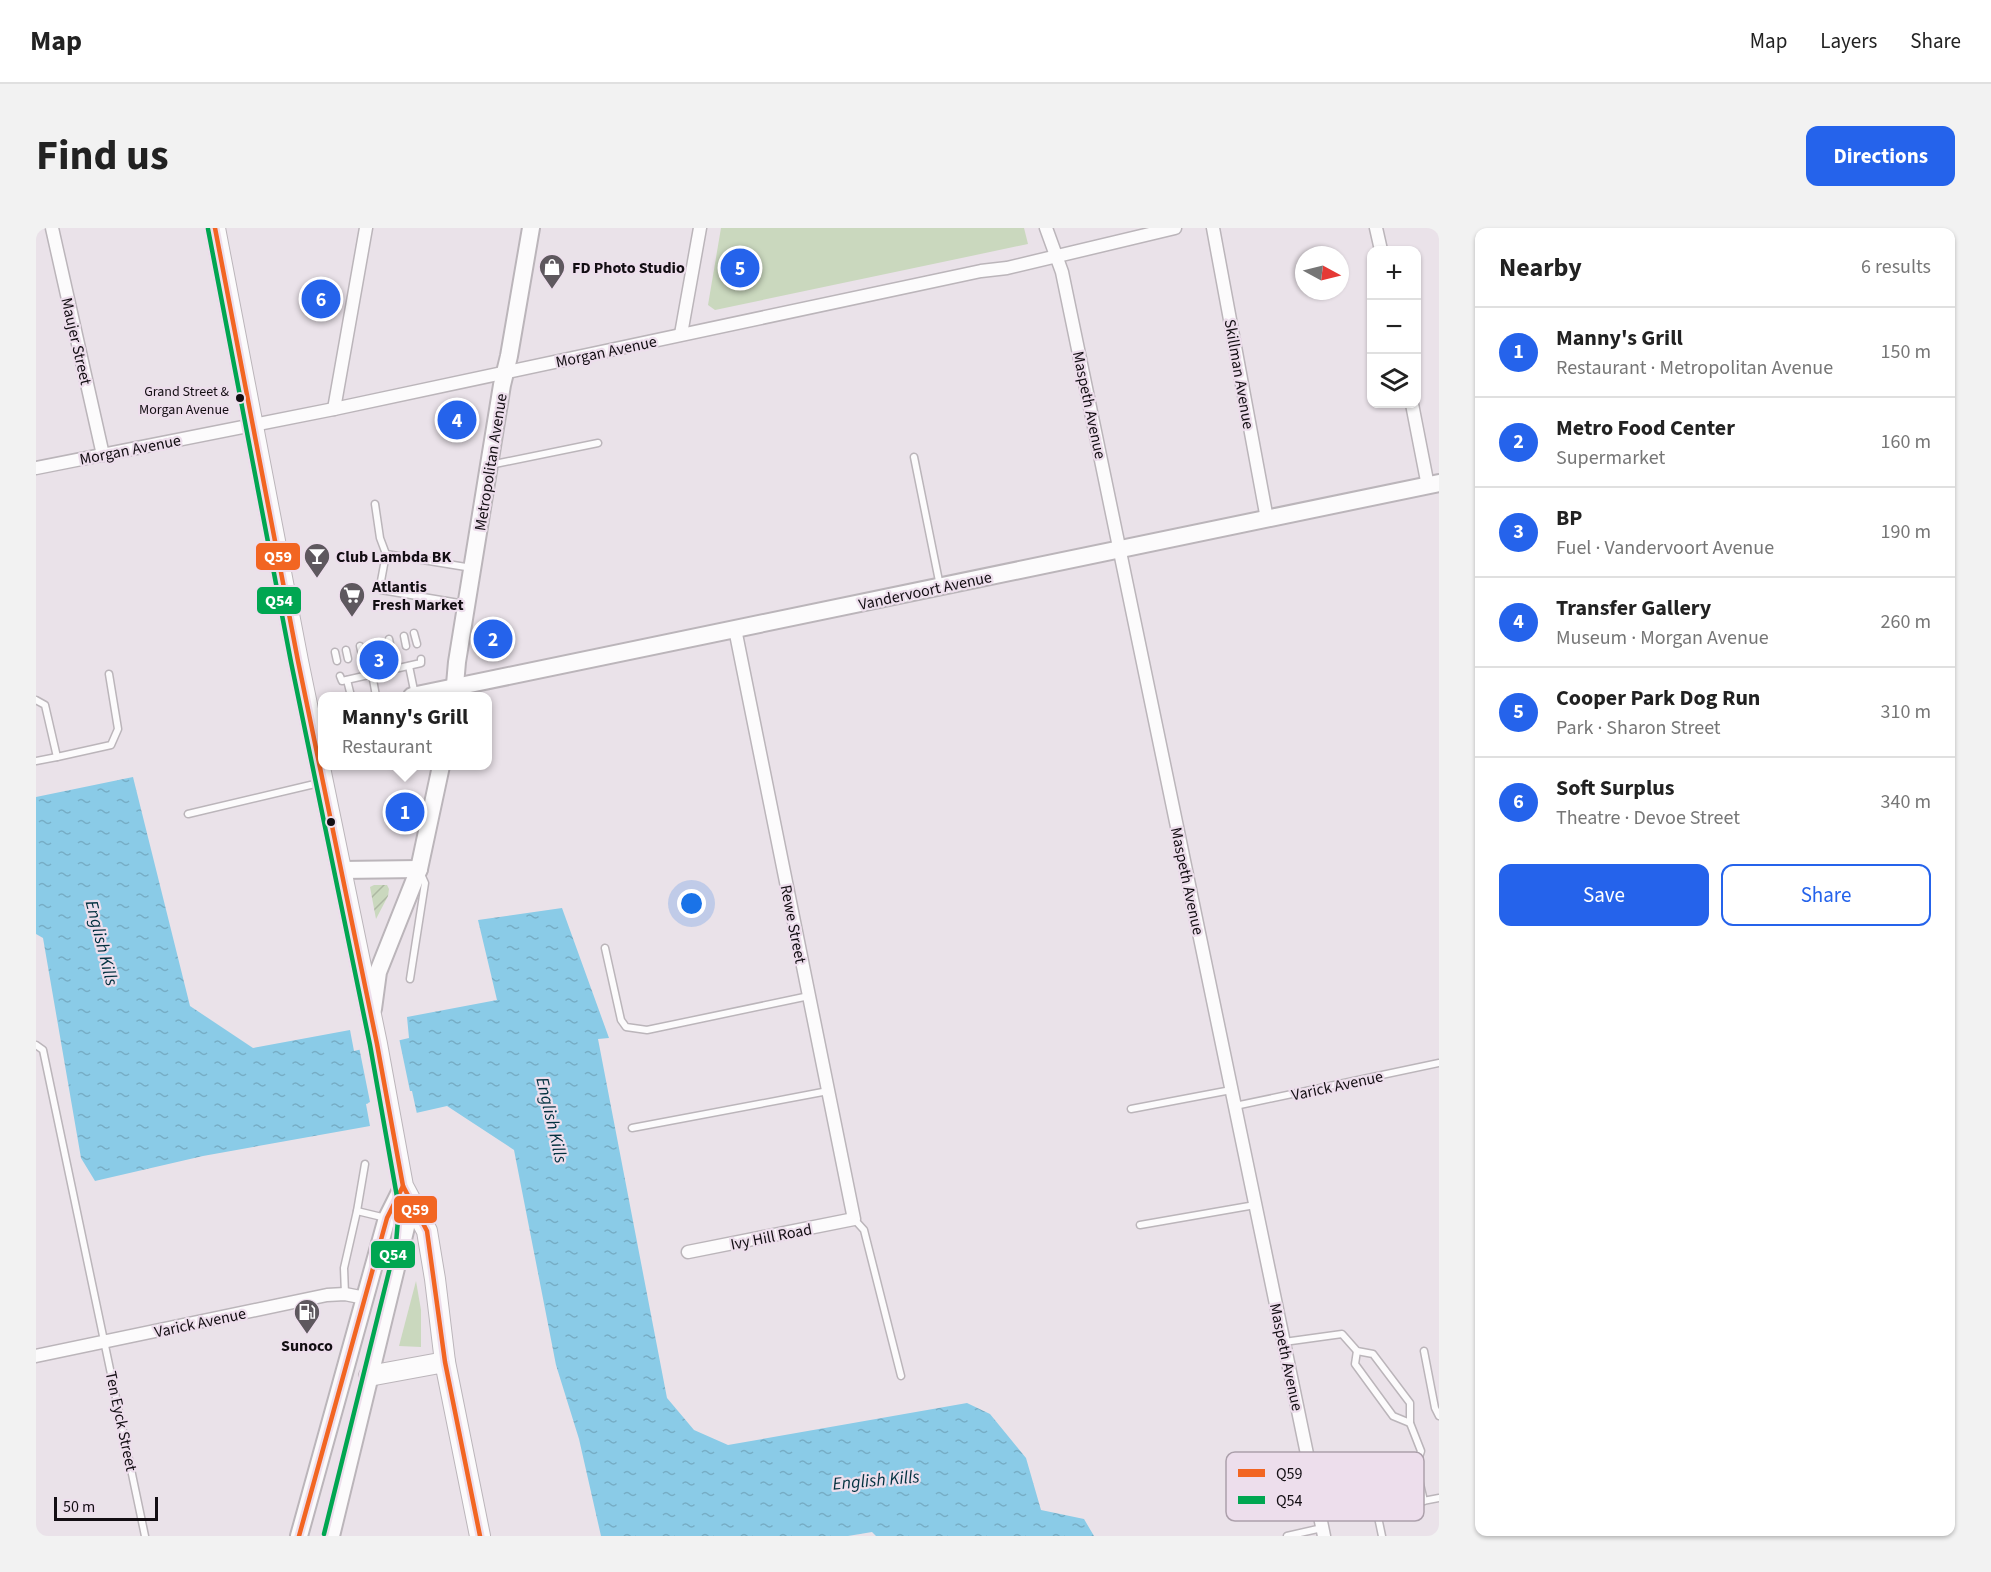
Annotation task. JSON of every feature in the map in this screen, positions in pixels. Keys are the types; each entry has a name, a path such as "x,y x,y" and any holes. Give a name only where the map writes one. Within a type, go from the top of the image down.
{"main road":[{"path":"215,228 253,425 316,717 318,736"},
{"name":"Metropolitan Avenue","path":"454,692 502,385 531,228"},
{"name":"Vandervoort Avenue","path":"454,692 735,629 1434,485"},
{"path":"322,770 407,1208 406,1227 332,1536"},
{"path":"373,1024 375,983 419,869 440,770"},
{"path":"341,870 419,869"},
{"path":"298,1536 387,1218 403,1186"},
{"path":"403,1186 427,1231 445,1362 480,1536"},
{"path":"340,1500 351,1410 374,1314 373,1306 365,1298"},
{"path":"369,1376 445,1362"}],"street":[{"name":"Maujer Street","path":"52,228 103,455"},
{"path":"334,409 366,228"},
{"path":"681,334 700,228"},
{"name":"Maspeth Avenue","path":"1046,228 1062,272 1306,1452"},
{"name":"Morgan Avenue","path":"36,468 334,409 681,334 1056,257 1175,228"},
{"name":"Skillman Avenue","path":"1213,228 1267,519"},
{"path":"1377,228 1380,246"},
{"path":"1413,408 1434,485"},
{"name":"Rewe Street","path":"735,629 854,1219"},
{"name":"Ivy Hill Road","path":"688,1252 854,1219"},
{"name":"Varick Avenue","path":"36,1356 327,1295 345,1294 365,1298"}],"lane":[{"path":"489,465 598,443"},
{"path":"914,457 940,586"},
{"path":"375,504 380,538 386,554 381,590 467,604"},
{"path":"386,554 473,568"},
{"path":"414,633 417,644"},
{"path":"404,636 406,646"},
{"path":"389,639 392,650"},
{"path":"375,643 377,652"},
{"path":"360,646 362,656"},
{"path":"346,650 348,659"},
{"path":"335,652 337,661"},
{"path":"340,676 342,681 381,670 422,663 421,659"},
{"path":"409,664 412,692"},
{"path":"368,673 375,692"},
{"path":"36,761 111,745 118,729 109,674"},
{"path":"350,677 351,692"},
{"path":"36,700 45,705 57,757"},
{"path":"188,814 323,782"},
{"path":"410,979 426,883 419,869"},
{"path":"605,948 621,1020 626,1027 634,1029 647,1030 809,996"},
{"name":"Ten Eyck Street","path":"36,1045 43,1050 145,1536"},
{"name":"Varick Avenue","path":"1235,1106 1439,1063"},
{"path":"1131,1109 1231,1090"},
{"path":"632,1128 828,1091"},
{"path":"345,1294 344,1268 366,1164"},
{"path":"1140,1226 1255,1205"},
{"path":"357,1211 387,1218"},
{"path":"854,1219 864,1230 901,1376"},
{"path":"1284,1342 1341,1334 1357,1351 1373,1354 1410,1403 1410,1423 1421,1452"},
{"path":"1357,1351 1355,1364 1393,1416 1410,1423"},
{"path":"1424,1351 1435,1408 1439,1416"},
{"path":"1424,1501 1439,1498"},
{"path":"1379,1521 1382,1536"},
{"path":"1287,1536 1323,1532"}],"green space":[{"path":"721,228 1024,228 1028,244 715,310 708,305"},
{"path":"387,885 389,889 388,896 376,919 370,887"},
{"path":"416,1281 421,1310 421,1347 399,1346"}],"water":[{"name":"English Kills","path":"133,777 190,1006 253,1048 350,1030 354,1051 409,1038 407,1017 497,1000 478,920 562,908 609,1038 598,1039 667,1398 694,1430 728,1445 967,1403 990,1414 1026,1458 1041,1510 1084,1519 1094,1536 876,1536 872,1532 848,1536 601,1536 579,1439 556,1365 514,1150 447,1106 416,1113 410,1093 366,1104 370,1126 203,1156 95,1181 81,1158 43,938 36,934 36,797"}],"pier":[{"path":"399,1038 417,1114 413,1115 409,1097 370,1106 372,1121 359,1047"}],"transit line":[{"name":"Q59","path":"215,228 318,758"},
{"name":"Q54","path":"208,229 291,662 370,1045 399,1208 396,1243 324,1534"},
{"name":"Q59","path":"320,770 377,1044 403,1186 427,1231 445,1362 480,1536"},
{"name":"Q59","path":"299,1536 387,1218 403,1186"}],"place":[{"name":"Cooper Park Dog Run","path":"740,268"},
{"name":"FD Photo Studio","path":"552,290"},
{"name":"Soft Surplus","path":"321,299"},
{"name":"Grand Street & Morgan Avenue","path":"240,398"},
{"name":"Transfer Gallery","path":"457,420"},
{"name":"Club Lambda BK","path":"317,579"},
{"name":"Atlantis Fresh Market","path":"352,618"},
{"name":"Metro Food Center","path":"493,639"},
{"name":"BP","path":"379,660"},
{"name":"Manny's Grill","path":"405,812"},
{"name":"Sunoco","path":"307,1335"}]}
